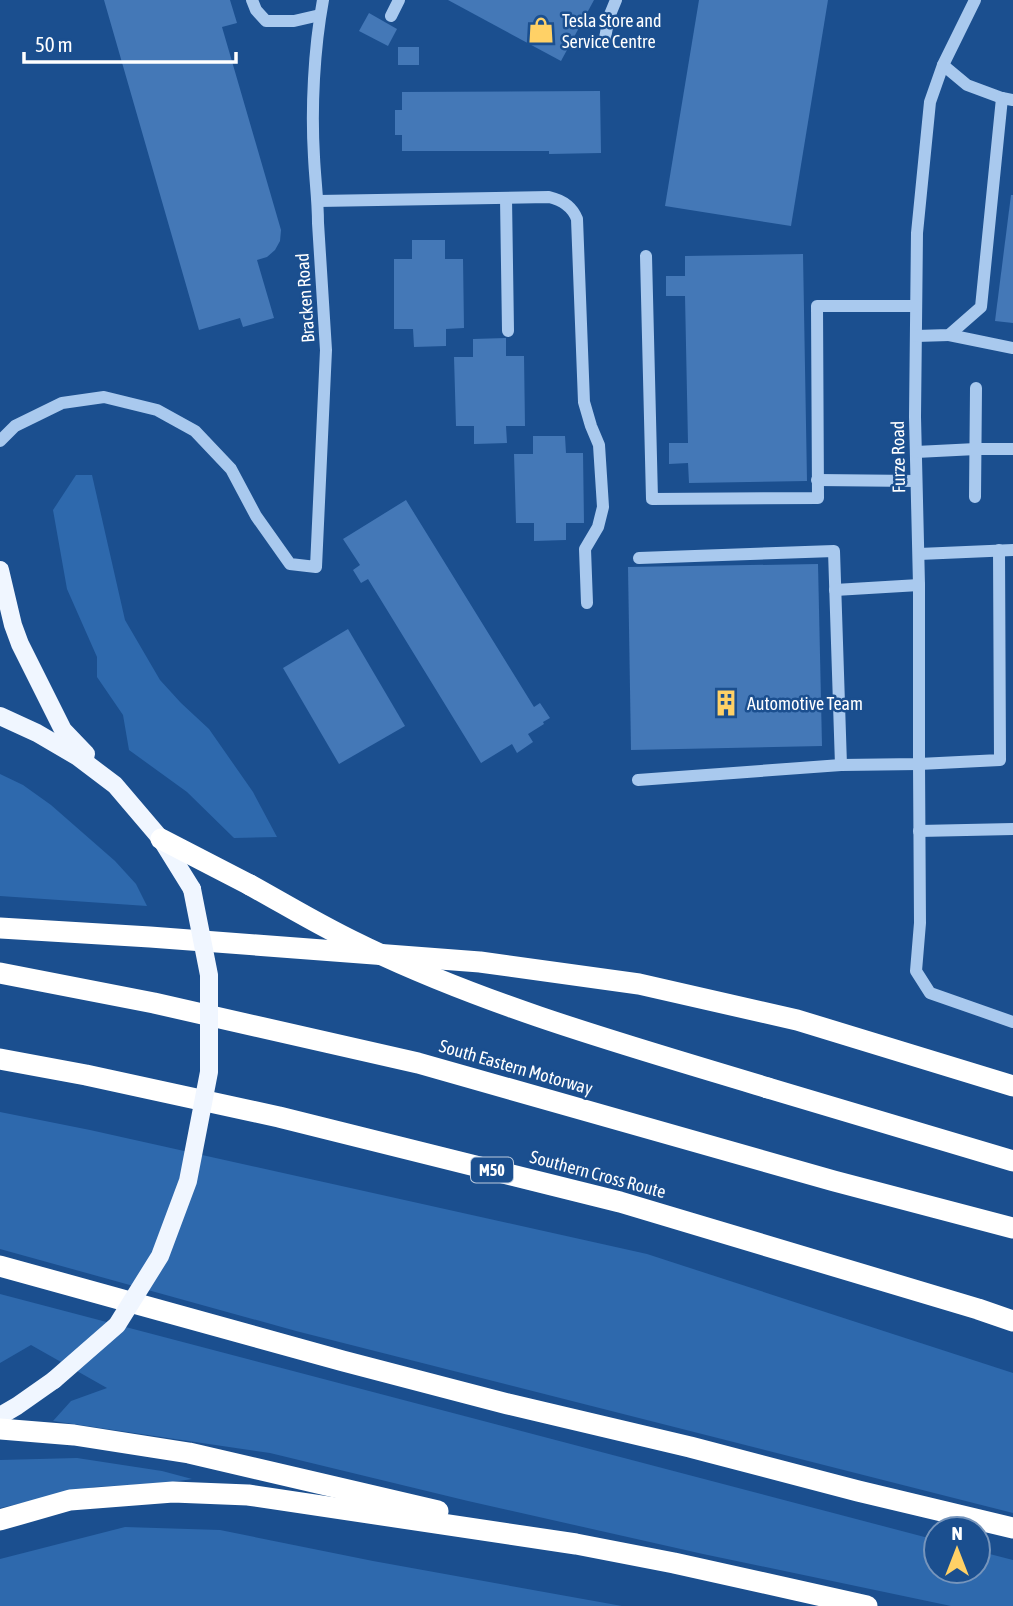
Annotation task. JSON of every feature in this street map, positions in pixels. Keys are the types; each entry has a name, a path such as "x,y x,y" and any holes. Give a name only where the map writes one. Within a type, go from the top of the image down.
{"highway":[{"path":"161,839 366,948 481,996 589,1034 1013,1161"},
{"path":"0,928 164,937 480,962 639,984 797,1020 1013,1086"},
{"name":"South Eastern Motorway","path":"0,973 154,1003 418,1063 834,1181 1013,1228"},
{"name":"Southern Cross Route","path":"0,1059 279,1117 621,1202 1013,1321"},
{"path":"0,1266 508,1404 1013,1528"},
{"path":"0,1429 74,1435 189,1453 576,1544 867,1606"},
{"path":"0,1520 70,1500 173,1492 248,1495 576,1544"}],"main road":[{"path":"0,570 20,644 63,730 161,839 192,889 209,975 209,1072 188,1181 160,1256 117,1325 54,1380 0,1416"},
{"path":"0,716 68,751 115,785"}],"street":[{"path":"252,0 256,10 266,21 294,21 320,15"},
{"name":"Bracken Road","path":"0,441 16,426 61,403 104,397 157,411 195,431 231,469 256,516 290,564 316,567 326,350 313,118 323,0"},
{"path":"391,16 399,0"},
{"path":"605,38 616,0"},
{"name":"Furze Road","path":"975,0 943,65 930,102 917,233 920,923 915,971 930,993 1013,1022"},
{"path":"943,65 967,85 1007,99 981,307 948,335"},
{"path":"318,201 549,197 559,200 574,211 577,219 584,402 599,445 603,507 598,527 586,549 587,603"},
{"path":"506,198 508,331"},
{"path":"646,257 652,499 818,498 817,306 916,306"},
{"path":"916,336 948,335 1013,348"},
{"path":"975,497 976,388"},
{"path":"916,452 1013,449"},
{"path":"817,480 916,481"},
{"path":"638,780 841,765 1000,760 999,550"},
{"path":"919,554 1013,550"},
{"path":"639,558 834,551 841,765"},
{"path":"835,590 919,585"},
{"path":"919,831 1013,829"}],"shaded area":[{"path":"76,475 92,475 125,620 160,680 209,729 253,792 277,837 234,838 187,792 129,750 123,715 97,677 97,657 67,589 53,510"},
{"path":"0,774 23,785 51,805 115,861 136,884 147,906 0,896"},
{"path":"0,1112 647,1254 1013,1373 1013,1513 296,1331 0,1249"},
{"path":"0,1294 922,1536 922,1585 992,1585 992,1555 1013,1560 1013,1606 951,1606 703,1554 270,1453 53,1421 71,1401 107,1388 31,1345 0,1363"},
{"path":"77,1458 162,1471 192,1479 94,1487 0,1508 0,1460"},
{"path":"125,1527 220,1530 622,1606 0,1606 0,1559"}],"building":[{"path":"104,0 230,0 237,23 222,27 281,230 280,241 275,250 267,257 257,260 274,318 243,327 240,318 199,330"},
{"name":"Tesla Store and Service Centre","path":"448,0 594,0 561,61"},
{"path":"699,0 828,0 791,226 665,206"},
{"path":"369,13 397,29 388,46 359,31"},
{"path":"398,47 419,47 419,65 398,65"},
{"path":"600,91 601,153 402,151 402,135 395,135 395,110 402,110 402,92"},
{"path":"1013,195 1013,323 995,321"},
{"path":"412,240 445,240 445,259 463,259 464,328 446,329 446,346 414,347 413,329 394,329 394,259 412,259"},
{"path":"803,254 807,481 689,483 688,463 669,464 669,443 688,443 685,296 666,296 666,276 685,276 685,256"},
{"path":"506,338 506,356 524,356 525,426 506,426 507,443 474,444 474,426 456,426 454,357 473,357 473,339"},
{"path":"533,436 565,436 566,453 583,453 584,523 566,523 566,540 534,541 534,523 516,523 514,454 533,454"},
{"path":"406,500 534,707 540,703 550,718 528,734 533,742 517,753 512,744 481,763 368,579 361,583 353,570 360,565 343,539"},
{"path":"818,564 822,746 631,750 628,567"},
{"path":"348,629 405,726 339,764 283,668"}],"place":[{"name":"Tesla Store and Service Centre","path":"541,30"},
{"name":"Automotive Team","path":"726,703"}]}
